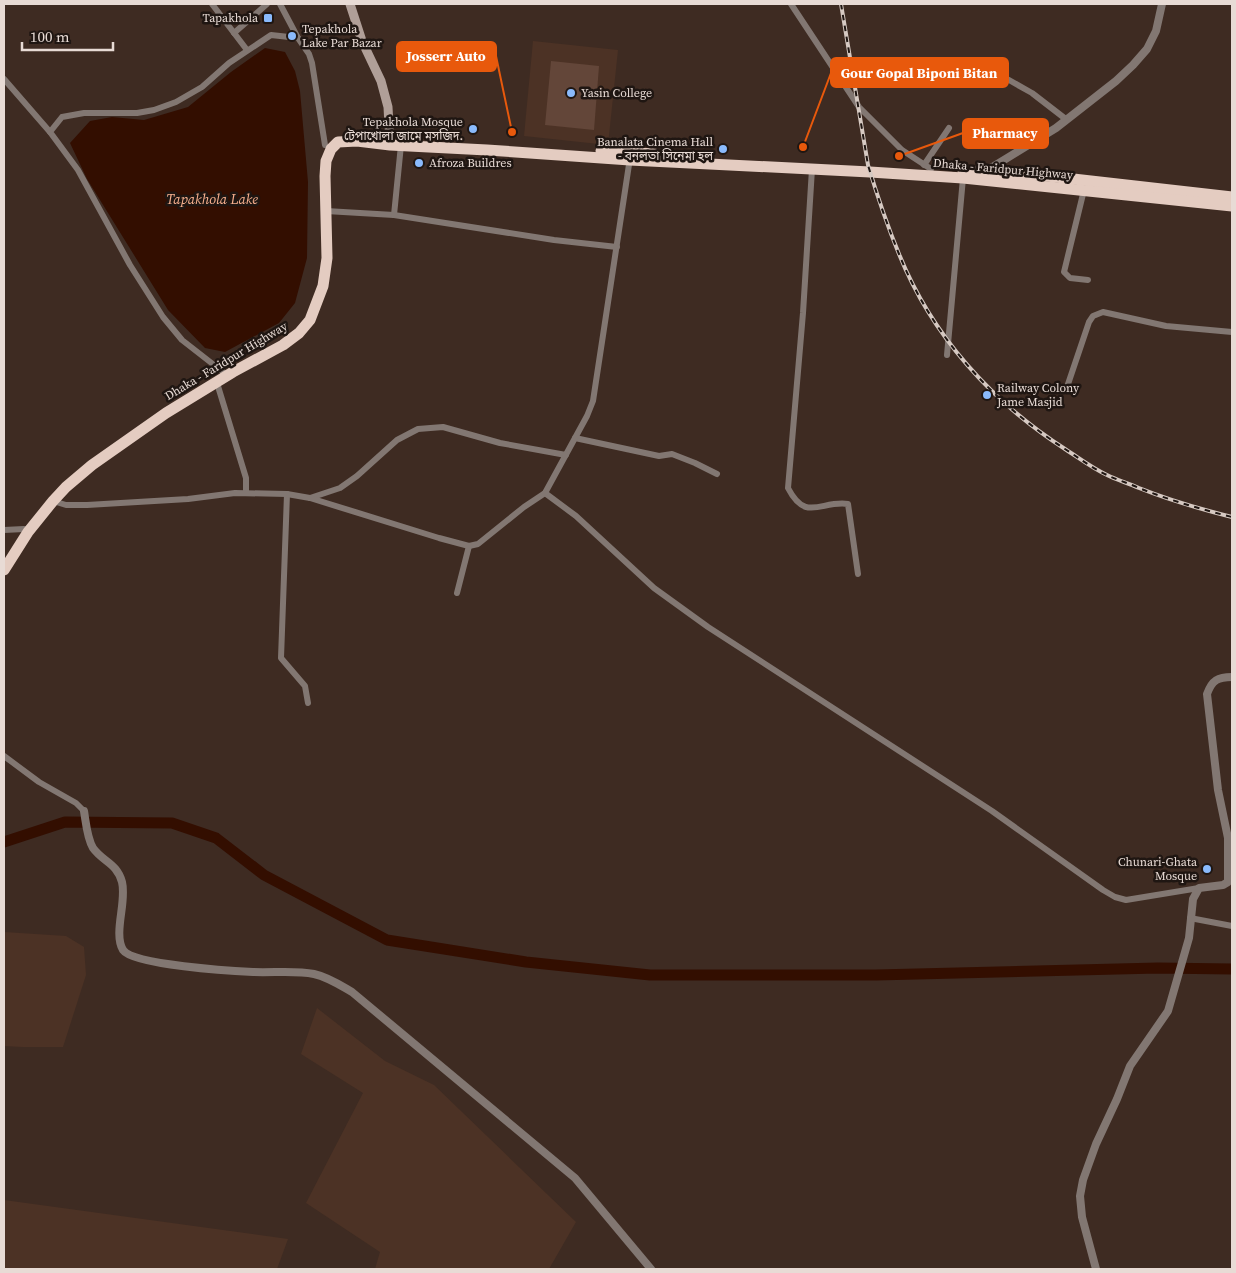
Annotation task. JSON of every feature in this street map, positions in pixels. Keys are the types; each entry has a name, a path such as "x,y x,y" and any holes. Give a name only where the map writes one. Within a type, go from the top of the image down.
{"highway":[{"name":"Dhaka - Faridpur Highway","path":"214,383 223,372 280,341 296,330 306,317 320,285 320,176 325,145 336,136 356,135 394,143"},
{"name":"Dhaka - Faridpur Highway","path":"4,559 45,501 62,484 124,439 166,412 299,334 310,320 327,258 326,161 333,146 338,142 356,140 629,156 927,167 1084,190 1101,187 1232,206"},
{"name":"Dhaka - Faridpur Highway","path":"695,159 963,178 984,176 1232,197"},
{"name":"Dhaka - Faridpur Highway","path":"4,570 28,532 53,501 124,439"}],"main road":[{"path":"350,4 362,41 381,81 388,107 394,143"}],"street":[{"path":"212,4 247,50"},
{"path":"234,32 267,4"},
{"path":"280,4 309,54 312,63 325,145"},
{"path":"791,4 859,106 902,150 927,167 949,128"},
{"path":"984,176 1067,120 1116,81 1147,49 1156,31 1162,4"},
{"path":"50,132 62,117 84,112 137,113 154,110 176,102 202,87 229,63 271,35 298,38"},
{"path":"4,79 50,132 78,170 130,265 163,317 182,340 223,372"},
{"path":"1009,80 1032,92 1067,120"},
{"path":"394,143 394,215"},
{"path":"53,501 66,505 87,505 188,499 235,493 287,494 310,498 387,523 468,546 478,544 524,507 545,493 587,416 593,401 629,156"},
{"path":"812,168 803,313 788,488 794,499 802,506 809,508 848,504 858,574"},
{"path":"947,356 963,178"},
{"path":"1084,190 1064,272 1070,278 1088,280"},
{"path":"326,211 394,215 554,240 616,246"},
{"path":"1066,390 1089,322 1098,313 1103,312 1166,326 1232,332"},
{"path":"214,383 246,478 246,493"},
{"path":"310,498 340,488 357,476 397,440 418,429 443,427 500,443 566,455"},
{"path":"575,438 659,456 672,454 695,462 717,474"},
{"path":"545,493 576,516 654,588 708,627 992,812 1103,890 1115,897 1126,900 1223,885 1228,882 1228,838 1218,790 1207,694 1210,685 1215,680 1220,677 1232,677"},
{"path":"287,494 281,658 305,686 308,703"},
{"path":"4,530 24,529"},
{"path":"457,593 468,546"},
{"path":"4,756 39,782 76,803 84,811 90,841 97,852 117,869 122,883 123,899 119,939 124,951 133,957 183,966 254,972 314,974 352,992 574,1178 651,1269"},
{"path":"1096,1269 1082,1217 1080,1196 1083,1180 1096,1144 1130,1066 1168,1011 1189,938 1193,898 1199,888"},
{"path":"1190,918 1232,926"}],"shaded area":[{"name":"Yasin College","path":"533,41 618,50 608,145 524,136"},
{"path":"551,61 599,66 594,130 545,125"},
{"path":"4,932 66,936 84,947 86,975 63,1047 4,1046"},
{"path":"317,1008 385,1061 434,1085 576,1222 549,1269 375,1269 380,1252 306,1203 363,1093 301,1054"},
{"path":"4,1200 288,1239 277,1269 4,1269"}],"water":[{"name":"Tapakhola Lake","path":"265,48 285,52 295,71 300,91 308,182 307,258 295,303 279,323 225,352 205,348 168,310 87,179 70,143 90,121 112,117 144,120 188,107 231,72"}],"waterway":[{"path":"4,842 65,822 172,823 216,838 264,875 387,940 526,962 650,975 876,975 1158,968 1232,969"}],"railway":[{"path":"841,4 868,165 886,221 913,284 947,339 967,365 1013,410 1038,430 1091,466 1111,477 1150,492 1232,517"}],"place":[{"name":"Tapakhola","path":"268,18"},
{"name":"Tepakhola Lake Par Bazar","path":"292,36"},
{"name":"Yasin College","path":"571,93"},
{"name":"Tepakhola Mosque টেপাখোলা জামে মসজিদ.","path":"473,129"},
{"name":"Josserr Auto","path":"512,132"},
{"name":"Gour Gopal Biponi Bitan","path":"803,147"},
{"name":"Banalata Cinema Hall - বনলতা সিনেমা হল","path":"723,149"},
{"name":"Pharmacy","path":"899,156"},
{"name":"Afroza Buildres","path":"419,163"},
{"name":"Railway Colony Jame Masjid","path":"987,395"},
{"name":"Chunari-Ghata Mosque","path":"1207,869"}]}
